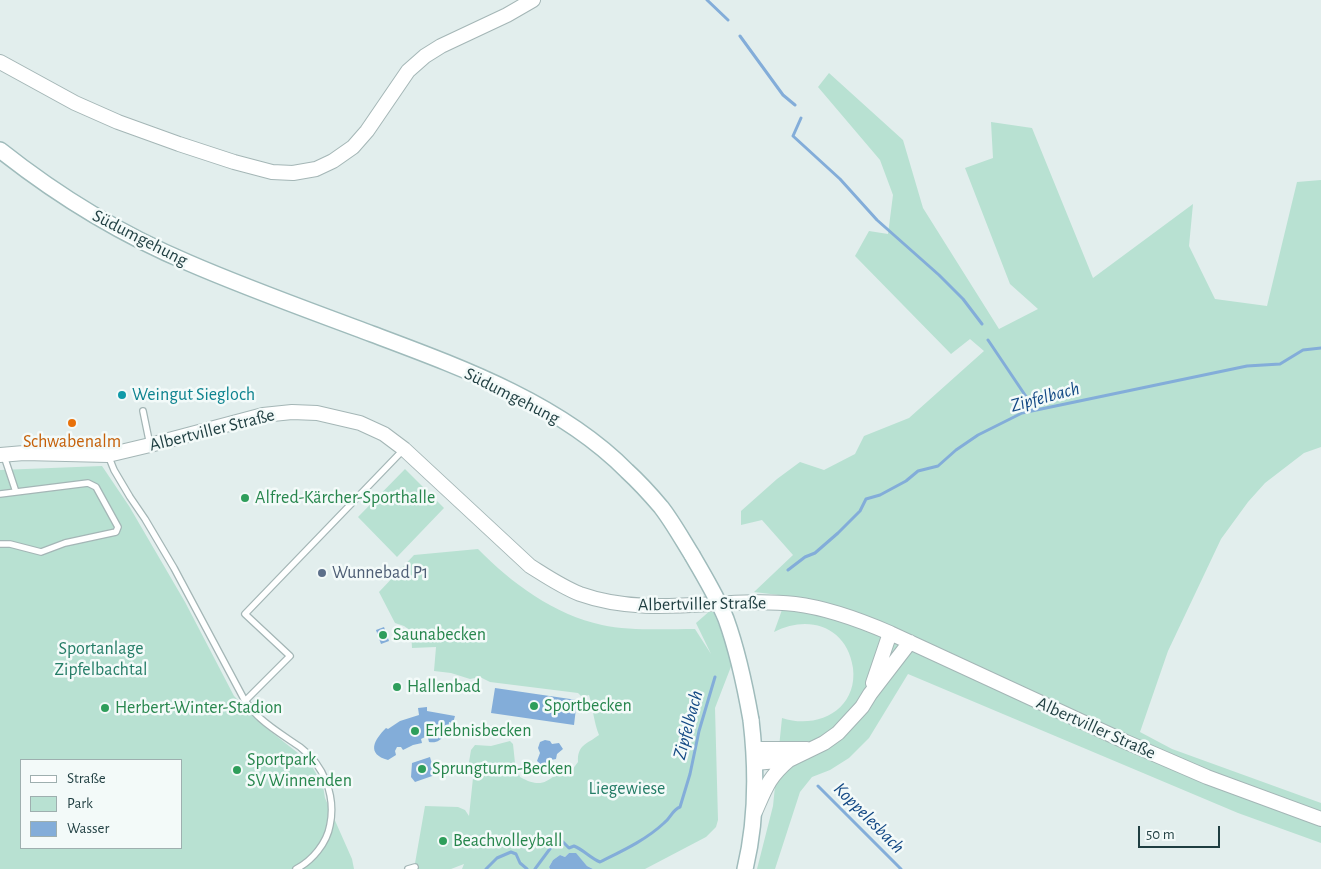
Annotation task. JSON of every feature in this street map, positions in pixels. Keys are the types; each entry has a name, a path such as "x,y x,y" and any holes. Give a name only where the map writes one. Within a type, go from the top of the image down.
{"main road":[{"name":"Südumgehung","path":"0,150 70,202 125,233 187,263 422,352 499,386 538,406 586,436 626,470 661,508 712,589 725,618 744,682 755,756 755,812 745,869"}],"street":[{"path":"0,62 75,103 118,122 234,162 272,172 293,173 316,169 333,161 353,147 367,131 408,71 425,56 441,46 507,15 533,0"},
{"name":"Albertviller Straße","path":"2,455 108,455 263,415 292,412 318,413 360,423 384,434 404,449 530,566 553,581 579,594 604,601 634,605 673,606 756,602 814,607 860,621 890,633 1126,742 1207,777 1321,819"},
{"path":"870,694 890,633"},
{"path":"755,812 774,772 789,760 824,744 838,733 862,707 910,642"},
{"path":"755,756 812,749"},
{"path":"755,756 775,762 789,760"}],"lane":[{"path":"143,411 150,445"},
{"path":"245,700 290,656 245,614 404,449"},
{"path":"2,455 16,492"},
{"path":"108,455 122,483 174,568 245,700 260,718 309,755 322,773 329,791 332,816 327,837 315,853 296,869"},
{"path":"0,494 88,484 96,487 118,527 116,532 65,543 41,552 10,544 0,544"},
{"path":"408,869 411,866 415,867"}],"green space":[{"path":"829,73 903,140 923,208 999,329 1038,309 1010,284 965,168 993,158 991,122 1032,128 1093,278 1193,204 1189,246 1215,299 1267,306 1297,182 1321,180 1321,447 1304,453 1265,483 1248,502 1221,539 1168,651 1140,732 1172,749 1321,803 1321,843 1238,813 908,674 869,738 849,758 830,770 812,777 800,792 775,869 757,869 773,806 782,718 809,721 833,713 849,695 853,682 853,668 843,642 834,633 824,628 812,624 800,624 774,632 787,596 754,592 793,555 762,520 741,525 741,511 777,479 800,462 824,470 855,454 864,436 909,418 984,351 970,339 951,354 855,256 869,231 888,234 893,195 880,160 818,87"},
{"name":"Sportanlage Zipfelbachtal","path":"102,466 129,506 185,602 234,696 265,727 303,757 313,768 323,786 325,798 352,859 354,869 0,869 0,470"},
{"path":"405,469 444,508 397,557 358,517"},
{"name":"Liegewiese","path":"478,549 519,585 567,614 613,627 695,629 711,654 696,623 712,609 732,664 715,708 718,820 716,827 706,837 645,869 593,869 587,866 575,853 569,853 565,857 560,855 553,860 549,867 550,869 462,869 464,864 451,869 414,869 425,806 458,807 465,810 469,816 473,778 468,768 471,750 475,745 491,746 510,741 513,744 515,763 520,777 530,782 538,783 549,780 558,773 572,770 578,762 581,748 599,735 589,695 582,697 578,693 490,682 480,677 470,679 451,673 434,671 436,647 412,648 411,631 395,623 379,592 414,555"}],"water":[{"name":"Saunabecken","path":"384,627 389,641 381,644 376,630"},
{"name":"Sportbecken","path":"495,688 577,700 574,725 491,713"},
{"name":"Erlebnisbecken","path":"427,707 427,711 455,716 453,723 449,722 448,734 445,734 436,742 429,742 428,738 425,737 421,739 422,743 403,750 401,747 397,747 396,755 388,760 377,754 374,746 378,737 386,728 388,729 400,721 419,715 418,708"},
{"path":"550,741 552,744 559,743 563,749 557,754 556,759 543,766 537,761 540,753 538,748 540,742"},
{"name":"Sprungturm-Becken","path":"430,757 435,775 415,782 411,777 412,763"},
{"path":"569,853 576,853 587,866 593,869 550,869 549,867 553,860 560,855 565,857"}],"waterway":[{"path":"707,0 728,20"},
{"path":"740,36 783,95 795,105"},
{"path":"801,118 793,136 840,179 877,220 939,275 963,299 982,324"},
{"path":"988,340 1025,395 1032,410"},
{"name":"Zipfelbach","path":"788,570 805,557 815,553 838,533 860,511 866,499 880,495 906,481 918,471 938,466 956,450 978,435 1022,413 1247,366 1280,364 1303,350 1321,348"},
{"name":"Zipfelbach","path":"535,869 555,842 562,841 569,848 574,846 600,862 650,835 680,807 715,677"},
{"name":"Koppelesbach","path":"818,786 901,869"},
{"name":"Zipfelbach","path":"486,869 497,858 511,852 516,854 520,863 527,869"}],"place":[{"name":"Weingut Siegloch","path":"122,395"},
{"name":"Schwabenalm","path":"72,423"},
{"name":"Alfred-Kärcher-Sporthalle","path":"245,498"},
{"name":"Wunnebad P1","path":"322,573"},
{"name":"Saunabecken","path":"383,635"},
{"name":"Hallenbad","path":"397,687"},
{"name":"Sportbecken","path":"534,706"},
{"name":"Herbert-Winter-Stadion","path":"105,708"},
{"name":"Erlebnisbecken","path":"415,731"},
{"name":"Sprungturm-Becken","path":"422,769"},
{"name":"Sportpark SV Winnenden","path":"237,770"},
{"name":"Beachvolleyball","path":"443,841"}]}
